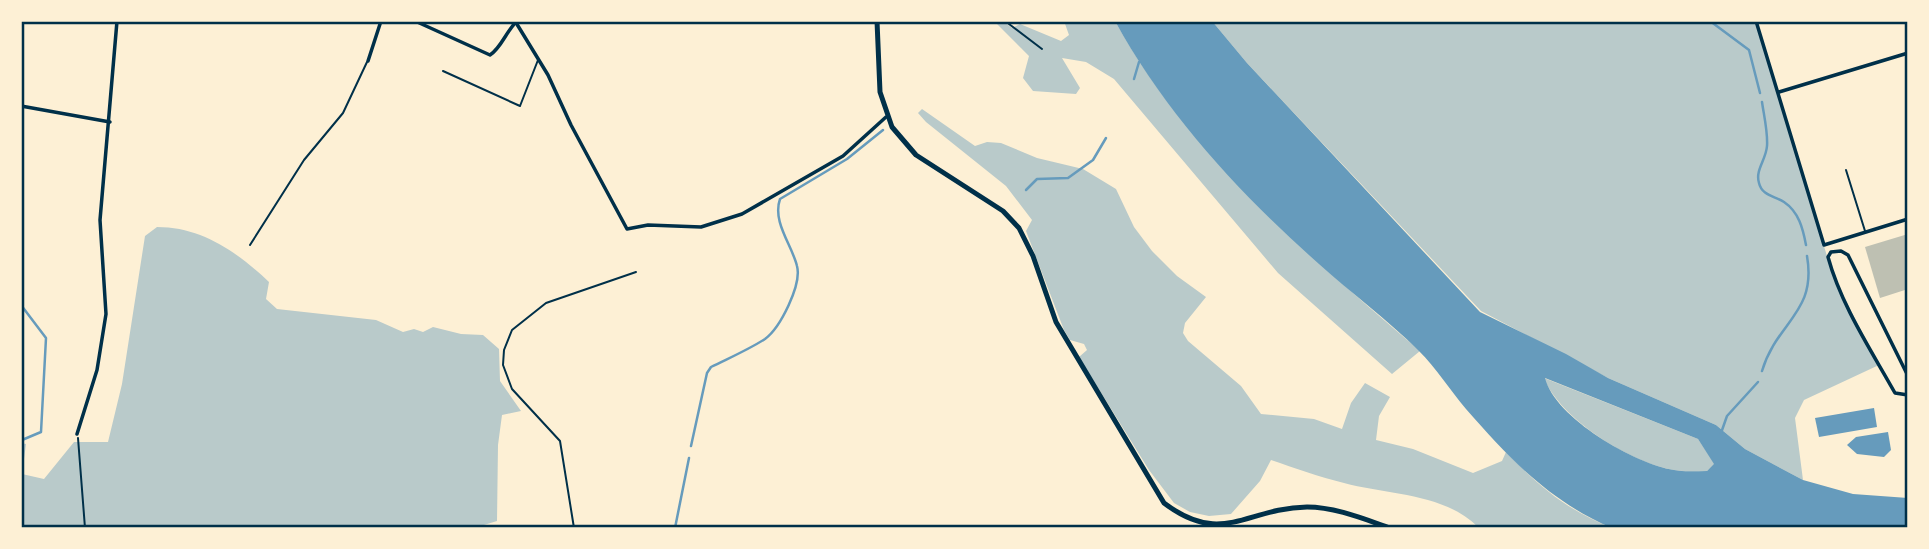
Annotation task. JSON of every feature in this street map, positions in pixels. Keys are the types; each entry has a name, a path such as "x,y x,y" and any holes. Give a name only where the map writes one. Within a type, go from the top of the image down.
{"main road":[{"path":"877,21 880,92 886,117 898,137 916,155 1003,211 1018,228 1028,243 1056,322 1158,496 1192,521 1216,526 1308,507 1335,510 1390,528"}],"street":[{"path":"77,434 97,370 106,314 100,220 117,21"},
{"path":"368,61 381,21"},
{"path":"415,21 490,55 497,51 506,32 515,22 538,60 627,229 648,225 701,227 741,214 843,156 886,117"},
{"path":"1756,21 1824,245 1908,219"},
{"path":"1779,92 1908,53"},
{"path":"21,106 110,122"},
{"path":"1908,376 1848,255 1841,251 1830,252 1828,257 1833,276 1866,341 1895,393 1908,395"}],"lane":[{"path":"1006,21 1042,49"},
{"path":"443,71 520,106 538,60"},
{"path":"250,245 303,160 343,113 368,61"},
{"path":"1846,170 1865,232"},
{"path":"574,528 560,441 512,388 503,365 504,350 512,330 546,303 636,272"}],"path":[{"path":"79,441 85,528"}],"shaded area":[{"path":"1003,21 1012,28 1020,24 1061,41 1069,35 1064,21 1115,21 1144,69 1214,158 1293,239 1420,351 1392,374 1278,273 1114,79 1086,62 1062,58 1080,88 1076,94 1033,91 1023,78 1029,56 995,22"},
{"path":"1212,21 1756,21 1833,276 1879,365 1804,400 1795,418 1803,480 1745,449 1716,425 1608,378 1481,311 1247,63"},
{"path":"922,109 975,146 987,142 1001,143 1037,158 1083,169 1116,189 1134,227 1152,251 1177,276 1206,297 1185,323 1183,333 1188,341 1241,386 1261,414 1314,419 1342,429 1351,403 1365,383 1390,397 1379,416 1376,440 1413,449 1473,473 1502,461 1506,452 1554,496 1580,513 1612,528 1478,527 1449,507 1432,501 1335,481 1271,460 1260,481 1231,514 1209,516 1190,512 1174,503 1149,470 1079,357 1087,350 1084,344 1070,340 1064,330 1026,231 1032,220 1006,186 926,122 918,113"},
{"path":"157,227 189,231 231,251 269,282 266,299 277,309 376,320 403,332 414,329 423,332 433,327 461,334 483,335 499,349 500,381 521,411 502,415 498,445 497,521 474,528 21,528 21,443 26,444 22,474 44,479 74,442 108,442 122,384 145,236"},
{"path":"1544,378 1698,439 1715,464 1707,471 1674,470 1657,466 1618,449 1565,409"}],"water":[{"path":"1115,21 1212,21 1247,63 1480,312 1608,378 1716,425 1745,449 1803,480 1853,494 1908,498 1908,528 1612,528 1569,505 1515,462 1466,409 1419,351 1290,238 1233,181 1181,120 1135,55","holes":["1545,378 1698,439 1714,464 1707,471 1674,470 1639,459 1580,423 1552,393"]},
{"path":"1874,408 1877,427 1819,437 1815,418"},
{"path":"1888,432 1891,450 1884,457 1857,454 1847,445 1856,437"}],"building":[{"path":"1908,234 1908,289 1880,298 1865,247"}],"waterway":[{"path":"1710,21 1749,50 1760,93"},
{"path":"1134,79 1139,62"},
{"path":"1762,102 1767,146 1758,174 1759,183 1766,193 1784,202 1797,216 1806,245"},
{"path":"691,446 707,373 711,367 765,339 777,326 793,295 797,266 781,225 778,208 780,199 847,159 883,130"},
{"path":"1026,190 1037,179 1068,178 1093,160 1106,138"},
{"path":"1762,371 1777,340 1801,304 1809,275 1807,256"},
{"path":"21,305 46,338 41,432 22,440 21,444"},
{"path":"1721,433 1727,416 1758,382"},
{"path":"675,528 689,458"}]}
